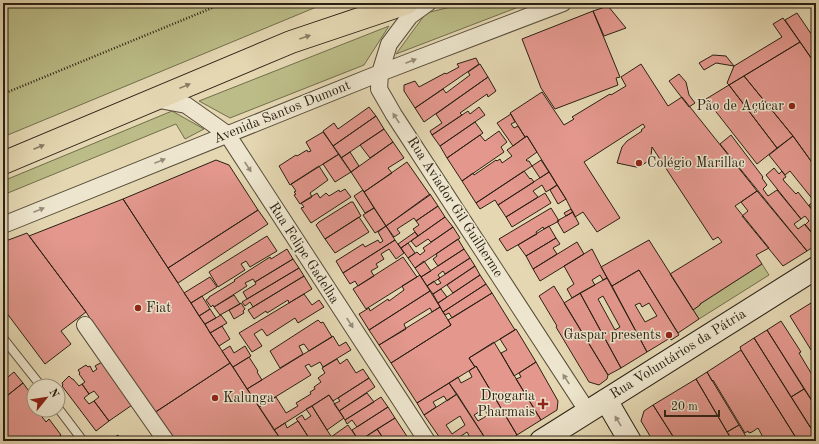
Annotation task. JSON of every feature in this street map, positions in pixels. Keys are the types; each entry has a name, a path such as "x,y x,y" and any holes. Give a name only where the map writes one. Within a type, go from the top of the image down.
{"main road":[{"path":"3,162 291,42 407,3"},
{"name":"Rua Voluntários da Pátria","path":"541,441 816,268"},
{"path":"597,406 630,441"}],"street":[{"name":"Rua Aviador Gil Guilherme","path":"428,3 410,16 389,44 380,73 379,89 391,109 597,406"},
{"name":"Avenida Santos Dumont","path":"3,225 380,73 563,3"},
{"name":"Rua Felipe Gadelha","path":"154,99 186,106 227,134 427,441"},
{"path":"85,325 166,441"}],"lane":[{"path":"3,338 35,378"},
{"path":"66,418 83,441"}],"path":[{"path":"3,94 224,3"}],"green space":[{"path":"12,3 326,3 3,137 3,7"},
{"path":"467,3 529,3 396,54 426,13"},
{"path":"389,26 364,65 230,118 199,101"},
{"path":"172,111 204,129 185,139 176,124 3,195 3,181"},
{"path":"762,264 769,275 699,319 693,310"}],"building":[{"path":"608,6 626,28 604,36 593,11"},
{"path":"593,11 620,77 616,78 618,85 555,109 541,88 522,39"},
{"path":"797,13 816,41 816,65 785,20"},
{"path":"783,18 800,42 729,85 727,83 734,66 782,37 773,24"},
{"path":"816,22 816,32 811,25"},
{"name":"Pão de Açúcar","path":"800,42 816,65 816,168 793,136 744,76"},
{"path":"713,55 726,56 734,66 716,63 704,70 699,63"},
{"path":"476,58 479,64 415,108 404,91 404,85 415,81 419,87 459,67 457,64"},
{"path":"480,64 488,77 424,122 415,108 443,89 446,93 470,75 468,72"},
{"path":"641,64 668,106 682,97 757,191 735,206 769,248 756,255 762,264 693,310 670,274 722,242 718,237 713,240 652,147 651,156 648,161 641,166 636,167 617,163 622,147 627,141 642,131 641,130 645,127 643,124 584,162 620,218 597,232 583,212 575,217 566,199 527,136 525,137 510,113 542,92 564,125 574,119 572,117 626,86 621,77"},
{"path":"679,74 686,82 689,95 695,103 689,107 669,81"},
{"path":"744,76 793,136 777,148 729,85"},
{"path":"488,77 496,91 488,97 487,94 460,113 462,115 432,135 430,131 442,123 436,114"},
{"path":"729,85 777,148 757,164 706,99"},
{"path":"369,107 376,116 333,146 323,131 334,123 338,129"},
{"path":"479,107 485,115 440,146 432,135 468,111 470,114"},
{"path":"511,114 515,122 511,124 514,128 518,126 525,137 513,146 497,123"},
{"path":"376,116 384,129 341,158 333,146"},
{"path":"475,122 483,133 447,158 440,146"},
{"path":"384,129 393,142 370,158 360,145"},
{"path":"499,131 507,142 501,147 504,152 462,181 447,158 480,135 485,141"},
{"path":"323,132 339,154 290,185 279,166 296,155 297,156 307,150 308,152 311,151 306,142"},
{"path":"731,135 763,177 762,178 767,185 763,189 768,196 777,190 801,219 794,224 798,229 805,224 816,238 816,245 807,251 720,144"},
{"path":"527,136 537,152 526,160 529,161 532,166 476,203 462,181 473,173 474,175 496,160 497,161 500,159 502,163 512,156 507,150"},
{"path":"793,136 816,168 816,215 809,205 814,201 790,171 785,175 769,155"},
{"path":"393,142 404,158 388,168 392,173 364,192 351,172"},
{"path":"350,152 359,166 351,172 341,158"},
{"path":"339,154 351,172 335,182 323,164"},
{"path":"216,160 229,165 258,210 168,268 123,199"},
{"path":"541,160 549,172 540,178 532,166"},
{"path":"407,162 430,195 386,226 364,192"},
{"path":"319,166 328,180 310,193 312,197 300,204 294,195 296,194 294,192 296,191 291,184"},
{"path":"774,168 779,174 782,171 786,177 783,179 784,181 796,194 798,192 816,215 816,238 805,225 809,221 805,216 801,219 766,175"},
{"path":"524,171 534,182 498,205 495,200 480,209 476,203"},
{"path":"549,172 557,185 546,192 542,185 533,191 538,197 506,217 498,205"},
{"path":"557,185 566,199 558,204 550,190"},
{"path":"345,189 351,197 311,223 301,208 304,207 301,203 317,193 320,198 326,193 329,196 339,190 340,192"},
{"path":"363,190 374,208 365,213 354,196"},
{"path":"757,191 807,251 783,266 742,216 748,211 741,202"},
{"path":"545,193 551,203 512,227 506,217"},
{"path":"430,194 438,206 416,221 414,218 397,229 400,233 394,237 386,226"},
{"name":"Fiat","path":"123,199 230,363 151,415 86,312 29,236"},
{"path":"353,202 361,216 325,239 316,225"},
{"path":"438,206 445,217 418,236 413,229 419,225 416,221"},
{"path":"374,208 386,226 375,233 363,215"},
{"path":"551,208 559,221 544,229 543,227 536,232 537,234 507,251 499,239"},
{"path":"571,209 573,212 566,216 564,213"},
{"path":"258,210 268,224 178,283 168,268"},
{"path":"573,212 579,224 564,233 557,221"},
{"path":"359,217 369,232 335,253 325,239"},
{"path":"445,217 453,227 431,242 428,239 416,247 411,241"},
{"path":"386,226 395,240 343,273 336,261 363,244 365,247 378,240 380,243 383,241 378,232"},
{"path":"549,226 556,238 526,256 518,245"},
{"path":"453,227 460,238 415,268 408,258 417,252 420,255 425,251 423,248"},
{"path":"415,232 418,236 401,248 398,244"},
{"path":"27,233 86,312 61,331 71,344 45,364 3,308 3,242"},
{"path":"267,236 277,251 250,267 246,261 241,264 245,270 218,287 209,272"},
{"path":"556,238 560,244 553,248 557,254 533,269 526,256"},
{"path":"458,239 464,249 438,266 433,259 437,256 436,254"},
{"path":"395,240 404,253 396,259 389,249 381,254 384,259 376,264 378,267 371,271 374,276 358,286 355,281 350,284 343,273"},
{"path":"649,240 699,319 678,333 639,270 612,286 601,267"},
{"path":"577,242 584,254 540,281 533,269"},
{"path":"408,243 415,253 408,258 401,248"},
{"path":"287,249 293,259 255,282 253,279 245,283 247,286 214,307 213,305 211,307 206,300 270,257 271,259"},
{"path":"464,249 470,258 445,274 443,271 438,275 440,278 427,286 421,277"},
{"path":"592,249 607,278 603,280 600,275 592,280 595,285 572,298 567,289 574,284 564,266"},
{"path":"403,257 417,277 366,309 353,289"},
{"path":"470,258 475,266 433,294 427,286 434,281 437,285 441,283 438,279"},
{"path":"293,259 299,268 247,299 243,292 256,284 255,282"},
{"path":"424,261 431,271 421,277 415,268"},
{"path":"475,266 480,275 453,293 447,285"},
{"path":"299,268 304,276 253,307 250,302 245,306 242,302"},
{"path":"639,270 679,335 671,340 670,338 647,352 612,286","holes":["640,303 642,307 649,303 657,316 645,322 635,305"]},
{"path":"420,275 430,291 369,330 359,314 369,308 370,311 388,299 389,301 404,290 402,286"},
{"path":"480,275 486,284 443,312 438,303"},
{"path":"304,276 312,289 289,303 288,300 254,319 248,310"},
{"path":"210,277 217,287 191,303 184,293"},
{"path":"607,278 647,352 621,368 580,293","holes":["603,296 620,327 615,330 598,299"]},
{"path":"486,284 492,293 452,318 449,313 445,315 443,312"},
{"path":"554,286 608,375 607,379 599,385 589,382 539,296"},
{"path":"441,289 447,297 438,303 433,294"},
{"path":"430,291 440,307 432,312 430,308 404,324 406,329 379,345 369,330"},
{"path":"492,293 515,330 469,358 475,367 417,403 391,363 451,325 448,320"},
{"path":"580,293 621,368 608,375 564,303"},
{"path":"304,294 312,305 319,300 324,307 298,323 295,318 267,336 262,329 254,334 262,346 252,352 239,333"},
{"path":"234,295 240,304 220,315 214,307"},
{"path":"202,296 210,309 199,316 191,303"},
{"path":"816,299 816,311 811,303"},
{"path":"241,303 245,309 243,311 244,313 234,319 229,310"},
{"path":"811,303 816,311 816,358 790,316"},
{"path":"440,307 451,325 391,363 379,345"},
{"path":"210,309 216,318 205,324 199,316"},
{"path":"221,315 227,323 210,333 205,324"},
{"path":"318,320 321,323 323,322 332,337 309,351 304,344 299,346 303,354 280,368 270,351"},
{"path":"781,321 801,352 799,353 814,378 811,380 816,387 816,395 811,399 767,330"},
{"path":"222,326 230,339 219,346 210,333"},
{"path":"516,329 536,362 514,376 501,353 507,350 500,339"},
{"path":"767,330 804,389 791,397 754,338"},
{"path":"333,336 339,346 346,342 351,350 323,367 320,362 311,367 309,364 305,366 311,375 259,407 247,389"},
{"path":"754,338 816,436 816,441 798,441 741,350 740,347"},
{"path":"494,342 541,420 517,435 476,366 475,367 469,358"},
{"path":"230,346 234,353 245,346 251,356 233,367 222,351"},
{"path":"741,350 798,441 765,441 758,428 752,432 749,433 748,431 745,433 713,380 712,381 707,372"},
{"path":"249,357 262,380 247,389 233,367"},
{"path":"337,359 340,364 347,359 356,373 363,369 369,378 333,401 329,395 274,430 259,407 276,397 286,413 298,406 296,403 311,394 310,392 315,389 314,387 321,382 318,378 325,373 322,368"},
{"path":"102,362 135,403 109,421 94,401 99,397 94,391 89,394 82,384 85,382 78,370 86,365 88,367 90,366 93,372 97,369 95,366"},
{"path":"536,362 558,401 557,410 541,420 516,379 521,377 519,373"},
{"name":"Kalunga","path":"230,363 282,441 171,441 151,415"},
{"path":"476,366 517,435 509,441 487,441 449,383 458,377 461,383 472,377 469,371","holes":["484,409 488,415 478,421 474,415"]},
{"path":"14,372 23,383 3,399 3,381"},
{"path":"707,372 739,425 727,432 696,379"},
{"path":"69,376 79,386 82,384 89,394 84,398 89,404 94,401 109,421 96,431 66,391 66,379"},
{"path":"369,378 375,387 339,411 334,404 340,401 338,398"},
{"path":"696,379 732,440 676,441 653,405"},
{"path":"23,383 26,387 26,418 43,418 46,422 49,419 61,435 53,441 3,441 3,399"},
{"path":"449,383 457,394 447,401 444,396 433,402 436,407 424,415 417,403"},
{"path":"804,389 816,407 816,423 810,427 791,397"},
{"path":"367,393 374,402 345,420 339,411"},
{"path":"457,394 487,441 472,441 467,432 455,440 456,441 442,441 424,415","holes":["460,416 465,425 452,434 446,425"]},
{"path":"329,395 344,418 327,430 312,406"},
{"path":"816,395 816,407 811,399"},
{"path":"381,397 388,407 357,427 352,420 347,424 345,420"},
{"path":"653,405 676,441 653,441 641,421 644,411"},
{"path":"312,406 334,441 311,441 296,419 302,415 305,420 311,416 306,409"},
{"path":"388,407 395,418 359,441 352,430"},
{"path":"395,418 410,441 385,441 377,429"},
{"path":"298,421 311,441 282,441 274,430 285,423 287,428"},
{"path":"348,425 359,441 334,441 331,437"},
{"path":"739,425 748,441 733,441 727,432"},
{"path":"377,429 385,441 359,441"},
{"path":"118,435 122,441 109,441"}],"place":[{"name":"Pão de Açúcar","path":"792,106"},
{"name":"Colégio Marillac","path":"639,163"},
{"name":"Fiat","path":"138,308"},
{"name":"Gaspar presents","path":"669,335"},
{"name":"Kalunga","path":"215,398"},
{"name":"Drogaria Pharmais","path":"543,404"}]}
